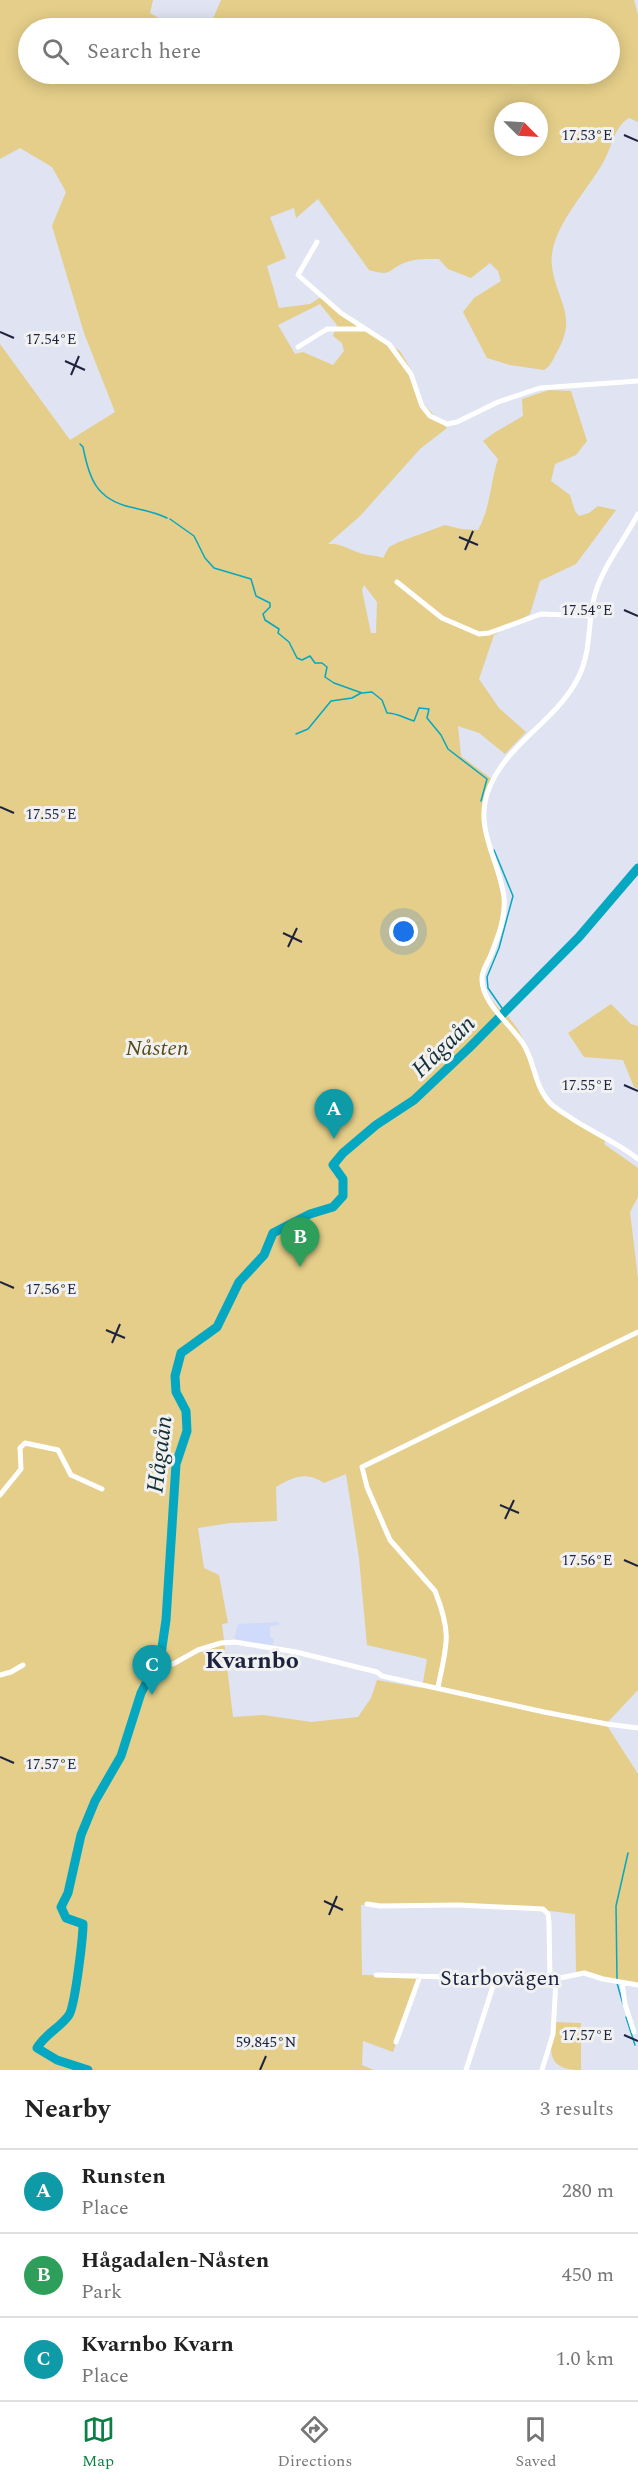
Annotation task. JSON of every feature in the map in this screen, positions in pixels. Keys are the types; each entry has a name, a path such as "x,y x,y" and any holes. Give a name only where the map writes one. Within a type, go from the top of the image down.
{"street":[{"path":"317,242 298,275 340,313 389,344 411,374 422,406 430,416 447,424 457,422 507,398 540,388 638,381"},
{"path":"298,348 327,329 366,329"},
{"path":"638,514 604,571 590,616 587,655 576,681 564,698 507,758 494,778 485,801 484,830 503,890 505,908 494,948 482,976 483,990 524,1045 536,1081 550,1104 588,1130 626,1149 638,1159"},
{"path":"397,582 442,618 479,634 489,633 541,614 590,616"},
{"path":"438,1687 448,1640 441,1608 435,1591 390,1540 366,1487 362,1467 638,1332"},
{"path":"0,1495 19,1473 20,1448 25,1443 58,1450 71,1475 102,1489"},
{"path":"173,1664 198,1650 221,1643 235,1642 296,1652 376,1672 382,1676 544,1712 638,1728"},
{"path":"0,1675 11,1672 22,1665"},
{"path":"367,1904 380,1906 458,1905 543,1910 548,1914 553,1980 553,2034 542,2070"},
{"name":"Starbovägen","path":"376,1975 553,1980 584,1973 638,1985"},
{"path":"396,2042 420,1976"},
{"path":"466,2070 495,1980"},
{"path":"622,1983 625,2004 634,2031"}],"shaded area":[{"path":"279,1622 279,1625 270,1626 270,1637 274,1639 272,1647 234,1640 238,1624"}],"green space":[{"name":"Nåsten","path":"0,0 153,0 150,13 159,18 18,18 18,84 620,84 620,18 213,18 221,0 634,0 638,15 638,122 629,118 620,126 604,161 570,212 556,240 552,253 552,267 564,309 566,328 557,352 544,370 510,365 487,358 463,312 474,298 501,281 498,271 490,263 471,278 448,269 439,259 413,260 386,273 377,272 369,270 318,199 296,218 294,208 270,217 286,258 267,266 279,308 310,304 321,297 346,317 400,351 413,373 424,405 447,428 420,449 360,516 328,544 383,558 389,547 445,525 478,530 488,504 498,459 483,441 523,416 522,399 549,390 571,391 587,441 576,455 555,464 551,481 570,495 579,516 589,513 598,506 616,510 576,564 540,581 530,614 494,635 479,679 499,708 526,732 505,754 479,733 458,726 461,756 493,780 486,798 484,825 505,908 484,974 484,992 507,1017 510,1016 509,1018 522,1036 540,1085 550,1101 607,1137 604,1144 638,1168 638,1197 630,1212 638,1279 638,1690 606,1724 638,1774 638,1984 576,1973 575,1914 499,1905 361,1905 362,1975 420,1976 393,2052 363,2041 362,2065 374,2070 0,2070 0,344 70,440 115,412 84,333 52,226 66,192 52,167 20,148 0,159","holes":["320,304 337,325 333,336 342,343 344,351 333,365 303,352 295,354 278,325","364,585 377,602 376,633 371,633 362,590","346,1474 359,1558 367,1645 427,1659 422,1688 377,1680 371,1698 358,1717 311,1722 263,1715 233,1717 222,1624 228,1623 219,1575 204,1568 198,1528 230,1523 277,1521 276,1487 288,1480 305,1476 324,1483"]},
{"path":"611,1004 631,1024 638,1026 638,1089 634,1087 623,1060 584,1057 568,1033"},
{"path":"555,2022 581,2023 581,2070 569,2069 555,2062 552,2056 551,2041"}],"waterway":[{"path":"80,444 96,486 109,499 167,518"},
{"path":"170,519 194,536 205,558 214,568 251,579 256,596 270,603 270,607 263,614 265,620 279,629 278,633 289,642 297,658 302,660 310,656 315,663 322,663 327,667 325,677 334,683 362,693 372,692 382,700 387,713 414,721 419,708 429,709 427,718 441,735 448,749 487,779 481,801"},
{"path":"296,734 308,729 331,701 352,698 361,693"},
{"path":"494,850 513,896 499,948 487,977 488,988 504,1011"},
{"name":"Hågaån","path":"88,2070 57,2060 37,2048 69,2015 74,1999 83,1924 66,1918 61,1907 68,1893 81,1835 95,1801 121,1756 141,1693 161,1654 166,1620 176,1464 187,1431 186,1411 176,1392 175,1376 181,1353 217,1327 239,1282 264,1255 273,1233 310,1214 333,1207 343,1196 343,1179 333,1165 343,1153 376,1125 414,1100 469,1048 579,937 638,868"},
{"path":"617,1979 616,1906 628,1853"},
{"path":"617,1983 623,2004"},
{"path":"626,2017 635,2045"}],"place":[{"name":"Runsten","path":"334,1139"},
{"name":"Hågadalen-Nåsten","path":"300,1267"},
{"name":"Kvarnbo Kvarn","path":"152,1695"}],"district":[{"name":"Kvarnbo","path":"252,1660"}]}
